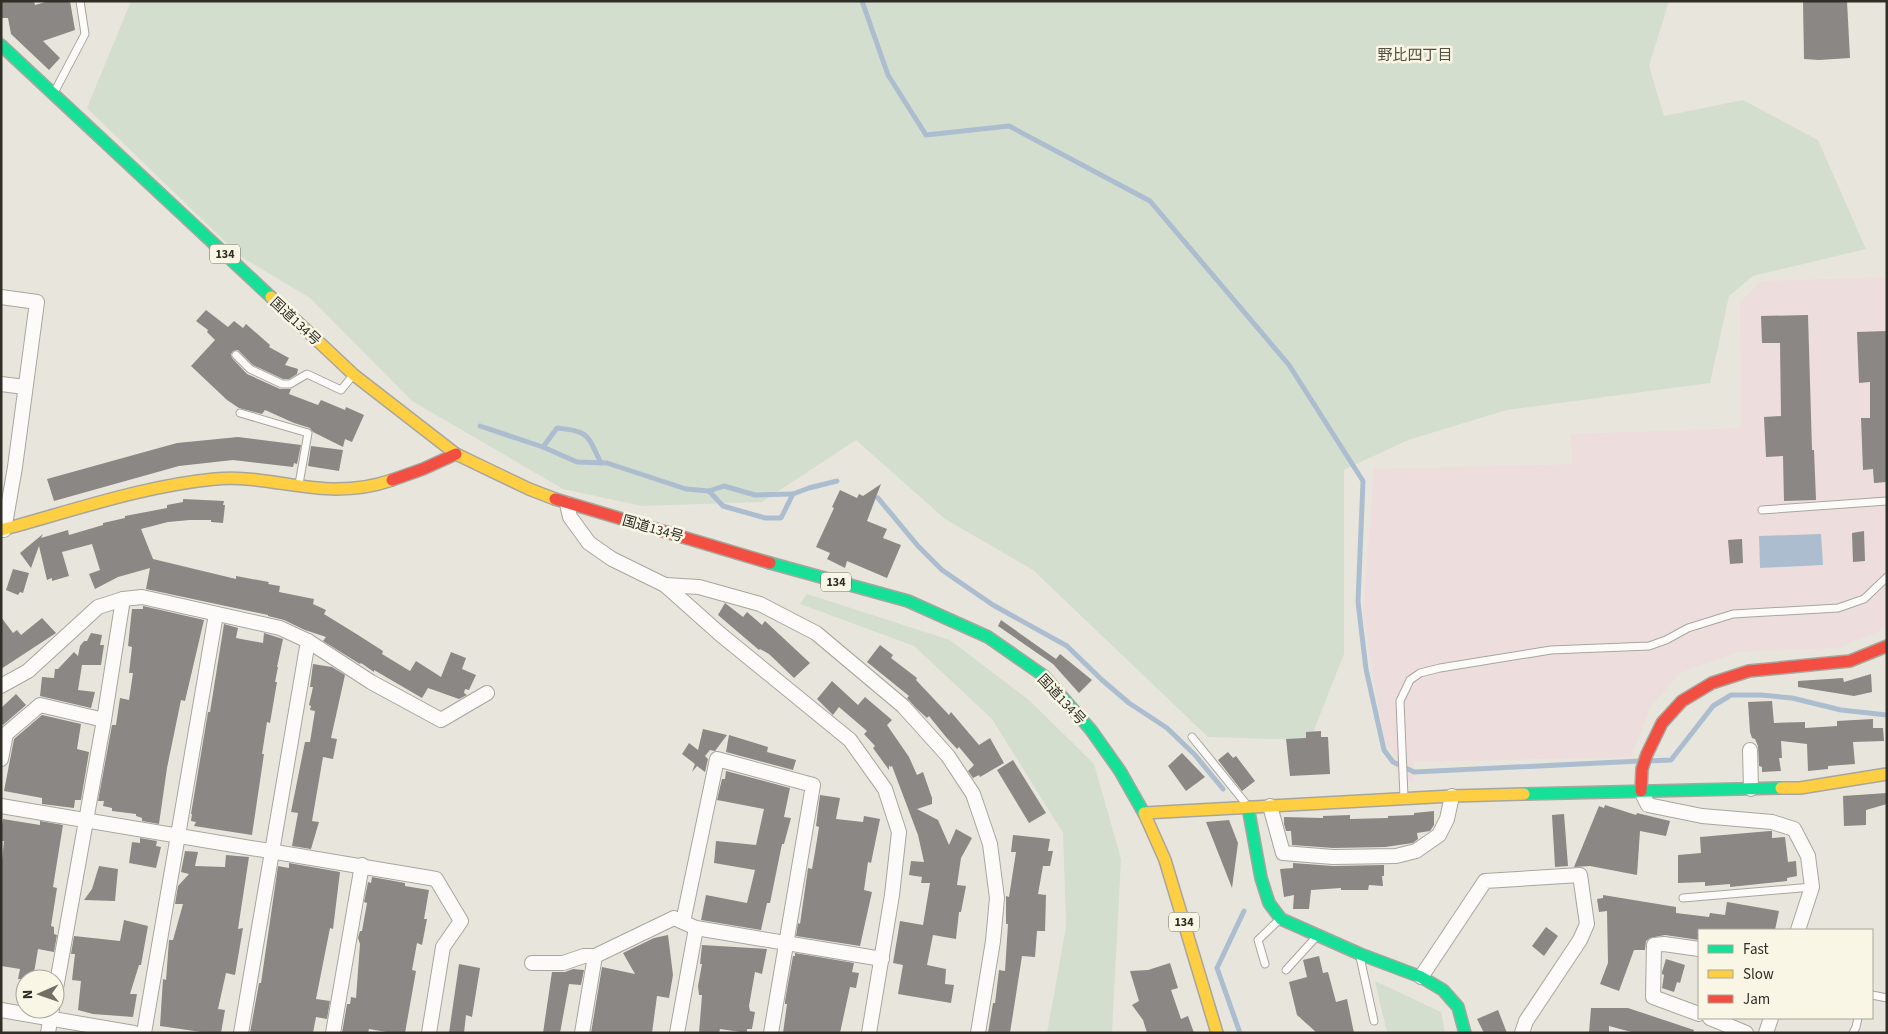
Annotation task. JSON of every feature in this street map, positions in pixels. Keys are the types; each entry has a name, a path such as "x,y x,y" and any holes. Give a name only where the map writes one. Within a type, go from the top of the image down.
{"main road":[{"name":"国道134号","path":"1,45 354,375 456,454 529,490 567,504 908,601 988,637 1044,676 1091,730 1120,771 1144,813 1165,860 1217,1033"},
{"path":"3,530 154,488 196,481 252,478 317,488 348,490 402,479 456,454"},
{"path":"1641,791 1642,769 1662,723 1682,701 1712,683 1749,671 1850,661 1887,646"},
{"path":"1144,813 1452,796 1800,788 1887,774"},
{"path":"1248,807 1261,878 1269,903 1281,918 1317,936 1421,978 1444,990 1458,1007 1465,1033"}],"street":[{"path":"1,297 37,302 15,467 3,530"},
{"path":"1,384 25,387"},
{"path":"567,504 570,517 589,543 612,559 665,585 720,634 850,740 885,788 899,832 892,895 869,1033"},
{"path":"665,585 699,587 760,604 816,633 903,706 948,756 973,794 990,844 997,898 993,941 978,1033"},
{"path":"1,686 28,671 98,607 123,599 142,597 280,628 308,640 370,682 441,720 487,693"},
{"path":"59,969 104,720 123,599"},
{"path":"144,1033 216,614"},
{"path":"241,1033 308,640"},
{"path":"1,759 6,734 40,705 104,720"},
{"path":"1750,750 1751,789"},
{"path":"677,1033 689,925 717,759 813,785 771,1033"},
{"path":"1641,791 1648,804 1665,809 1702,816 1772,822 1794,829 1808,856 1812,887 1798,929"},
{"path":"1270,806 1283,853 1333,857 1396,856 1416,851 1439,835 1447,819 1452,796"},
{"path":"1,806 362,865 436,879 461,921 443,947 429,1033"},
{"path":"334,1033 362,865"},
{"path":"1421,978 1486,881 1580,875 1587,924 1580,940 1526,1021 1522,1033"},
{"path":"532,963 563,963 584,956 595,956 674,918 689,925 882,959"},
{"path":"1698,949 1664,944 1654,945 1653,997 1698,1014"},
{"path":"582,1033 595,956"},
{"path":"1,1010 50,1020 134,1033"},
{"path":"1712,1019 1746,1033"},
{"path":"1766,1033 1771,1019"}],"lane":[{"path":"54,93 84,34 80,1"},
{"path":"236,355 250,370 282,384 290,384 307,374 341,390 354,375"},
{"path":"240,413 308,433 299,484"},
{"path":"1762,510 1887,501"},
{"path":"1404,798 1400,701 1410,680 1420,673 1551,650 1649,646 1666,640 1688,628 1733,614 1838,608 1864,599 1887,577"},
{"path":"1192,737 1248,807"},
{"path":"1683,898 1812,887"},
{"path":"1264,964 1258,940 1281,918"},
{"path":"1286,970 1317,936"},
{"path":"1360,954 1374,1021"},
{"path":"1873,996 1887,998"},
{"path":"1853,1033 1858,1019"}],"shaded area":[{"path":"1887,277 1887,623 1880,631 1838,648 1737,652 1680,673 1650,708 1631,757 1414,762 1415,781 1397,781 1395,756 1384,741 1363,614 1374,469 1572,464 1571,434 1741,428 1740,302 1760,281"}],"green space":[{"path":"131,1 1669,1 1649,66 1664,116 1743,100 1818,140 1866,249 1753,276 1729,296 1710,383 1507,410 1408,440 1344,470 1344,654 1310,740 1208,737 1033,570 945,519 856,440 762,502 642,506 563,489 412,401 310,298 240,256 87,108"},
{"path":"807,594 950,640 1029,700 1094,764 1121,859 1112,1033 1047,1033 1066,927 1063,833 992,719 914,646 800,604"},
{"path":"1375,981 1441,1012 1445,1033 1387,1033"}],"water":[{"path":"1821,534 1823,565 1760,568 1759,536"}],"building":[{"path":"1,1 34,1 35,5 49,1 70,1 75,30 43,41 60,58 49,70 11,34 8,18 1,18"},
{"path":"1803,1 1847,1 1850,58 1804,59"},
{"path":"206,310 228,327 234,321 243,328 246,324 270,345 269,347 289,358 285,365 298,369 297,374 289,379 283,379 253,365 238,350 233,351 231,354 232,358 247,374 280,389 291,389 289,394 318,405 321,400 345,410 346,407 364,415 352,442 345,439 343,447 313,432 310,428 265,410 262,414 239,408 227,400 191,366 215,340 207,332 208,330 196,321"},
{"path":"1808,315 1812,450 1814,450 1816,500 1784,501 1783,456 1766,457 1764,417 1781,416 1780,343 1762,343 1761,316"},
{"path":"1887,331 1887,482 1874,483 1873,469 1863,470 1861,418 1870,418 1870,382 1859,383 1857,332"},
{"path":"238,437 301,445 297,464 294,463 293,467 233,460 179,466 54,501 47,479 177,443"},
{"path":"311,446 343,450 339,471 308,466"},
{"path":"881,484 867,521 887,529 883,538 901,545 887,578 847,561 845,568 827,559 830,553 816,547 840,490 857,498 859,494 863,496"},
{"path":"183,499 224,501 223,523 211,522 211,520 190,520 168,522 141,529 153,559 236,579 236,576 269,582 268,584 280,586 279,592 314,599 313,604 326,610 324,614 383,651 382,654 410,671 416,661 441,677 451,652 466,658 462,669 476,675 469,690 465,689 464,693 467,695 459,699 428,688 422,698 323,641 326,637 284,620 146,589 150,568 118,577 95,589 89,574 100,570 92,544 62,552 69,576 52,581 52,578 47,580 39,546 31,568 20,553 43,534 41,538 68,530 69,535 103,525 103,523 125,518 125,516 167,508 167,505 183,502"},
{"path":"1864,531 1865,561 1853,562 1852,533"},
{"path":"1742,539 1743,563 1730,564 1728,540"},
{"path":"13,569 29,573 23,593 20,592 18,595 6,590"},
{"path":"725,603 743,617 747,612 762,625 765,621 810,663 794,678 769,654 759,650 718,615"},
{"path":"143,606 204,620 185,701 181,700 167,768 159,824 142,821 142,818 136,816 136,814 112,811 112,808 103,806 104,801 98,801 112,725 116,725 120,698 129,700 133,673 129,673 132,647 128,646 132,609 143,609"},
{"path":"1,617 13,633 17,630 21,635 42,618 56,633 1,669"},
{"path":"1001,620 1056,659 1060,654 1092,680 1079,693 1053,664 998,626"},
{"path":"224,624 238,628 236,638 263,643 264,633 283,639 277,667 275,682 277,682 270,723 267,722 252,835 194,826 196,822 191,821"},
{"path":"91,633 102,635 100,645 104,645 101,665 82,665 78,690 95,692 91,708 40,696 42,677 54,678 55,669 58,669 74,652 78,656 80,646 84,641 87,641"},
{"path":"880,645 893,655 891,658 917,678 916,680 949,715 951,712 979,745 990,738 1004,763 980,777 979,775 973,778 968,771 974,765 959,747 957,749 929,716 927,718 916,708 907,698 909,696 867,662"},
{"path":"313,664 332,667 345,675 331,738 337,739 333,759 323,757 312,821 319,822 311,849 292,846 298,813 291,812 305,742 310,742 315,711 310,710 311,706 309,705 313,687 310,687"},
{"path":"1871,674 1872,692 1854,696 1798,687 1798,681 1843,678 1844,682"},
{"path":"832,681 858,705 865,697 892,720 887,725 909,757 917,775 923,772 932,798 932,804 917,809 938,820 949,845 956,829 972,838 961,858 957,885 966,886 961,912 959,912 956,939 933,935 927,965 946,969 945,984 954,985 951,1003 898,994 903,965 893,963 900,921 923,925 930,883 921,883 922,877 909,875 911,861 924,862 918,835 892,766 890,767 889,765 889,770 873,748 875,746 864,734 867,731 839,707 833,715 817,699"},
{"path":"16,694 26,705 3,725 1,723 1,708"},
{"path":"1772,701 1774,723 1805,722 1805,728 1837,726 1837,721 1873,719 1873,728 1883,728 1884,741 1853,742 1855,764 1828,766 1828,769 1808,771 1807,744 1781,741 1782,758 1779,758 1781,771 1762,772 1762,767 1759,766 1758,746 1750,732 1748,702"},
{"path":"42,715 81,724 77,749 89,752 81,800 75,800 74,808 42,804 42,798 4,791 14,739"},
{"path":"703,729 727,735 715,751 710,750 705,756 708,759 705,772 697,766 692,772 695,764 682,754 689,743 698,750"},
{"path":"1321,731 1321,737 1328,737 1330,774 1290,776 1286,739 1306,738 1306,732"},
{"path":"729,735 768,747 767,752 796,760 793,770 726,752"},
{"path":"1228,752 1233,758 1236,756 1255,781 1242,791 1218,760"},
{"path":"1182,753 1205,777 1186,791 1168,766"},
{"path":"1013,760 1046,813 1029,823 997,770"},
{"path":"726,771 790,788 784,817 791,818 784,844 782,844 770,903 767,903 761,930 701,920 706,895 747,903 755,870 714,863 716,841 756,845 764,809 717,800"},
{"path":"1887,793 1887,804 1866,810 1866,825 1844,826 1843,796"},
{"path":"820,795 840,798 836,819 863,822 864,816 880,819 871,863 868,862 864,890 872,892 860,946 796,936 798,923 800,924 808,868 812,869 815,852 819,827 816,826"},
{"path":"1605,805 1636,815 1637,813 1670,821 1666,836 1640,831 1637,875 1590,866 1574,867 1599,806 1604,808"},
{"path":"1434,811 1434,825 1430,831 1417,833 1418,839 1413,843 1385,847 1333,848 1292,845 1291,831 1286,831 1284,824 1284,817 1323,818 1323,816 1350,815 1350,819 1388,818 1388,816 1414,815 1414,813"},
{"path":"1564,814 1568,866 1555,867 1552,815"},
{"path":"3,819 40,825 40,821 63,825 53,887 57,888 51,926 54,927 54,934 57,935 54,952 38,949 35,969 1,966 1,870 4,841 1,841"},
{"path":"1229,820 1238,843 1232,888 1206,822"},
{"path":"1772,831 1772,838 1785,837 1788,862 1796,861 1797,876 1787,878 1787,881 1730,887 1730,884 1705,886 1705,882 1678,883 1678,855 1701,853 1700,837"},
{"path":"1013,835 1050,839 1048,851 1053,851 1050,866 1043,866 1038,894 1046,895 1045,931 1037,931 1035,957 1022,956 1010,1033 988,1033 993,1003 995,1003 999,970 1005,971 1008,924 1006,924 1006,896 1009,897 1016,852 1011,852"},
{"path":"140,838 157,841 156,846 161,847 156,868 129,863 132,842 140,843"},
{"path":"185,851 198,852 195,866 225,867 226,855 249,857 238,929 243,928 235,975 226,973 218,1009 225,1010 221,1033 160,1026 163,979 166,980 169,940 173,940 183,904 175,904 178,886 189,874 181,872"},
{"path":"289,863 340,872 333,929 330,928 316,999 330,1001 327,1019 316,1017 313,1033 250,1033 259,983 261,983 278,866 289,868"},
{"path":"1293,863 1333,866 1384,865 1383,886 1369,885 1368,890 1341,890 1341,888 1311,890 1309,909 1293,909 1294,895 1284,897 1280,869 1293,868"},
{"path":"99,866 118,869 115,901 84,900 92,889"},
{"path":"372,877 429,890 424,919 427,919 422,945 417,943 412,970 416,971 405,1033 369,1029 368,1033 342,1033 347,1004 350,1004 351,997 356,998 360,944 358,938 360,931 362,931 367,903 364,902 368,882 371,883"},
{"path":"1603,895 1676,907 1676,913 1709,917 1710,913 1725,915 1727,902 1779,911 1775,929 1698,929 1698,940 1665,935 1650,938 1646,941 1645,950 1634,950 1619,991 1600,984 1608,963 1607,911 1599,912 1597,899 1603,898"},
{"path":"124,920 148,926 141,965 139,965 130,994 137,994 133,1017 93,1014 78,1010 81,981 72,980 75,954 71,954 74,936 120,941"},
{"path":"1546,927 1558,936 1544,956 1532,946"},
{"path":"668,935 673,975 669,998 657,996 652,1033 591,1033 602,967 635,974 623,953 654,938"},
{"path":"702,945 767,949 762,974 755,972 749,1006 750,1011 755,1012 752,1029 747,1029 747,1033 720,1029 719,1033 699,1033 702,995 699,995 698,986 702,964 700,964"},
{"path":"795,953 854,963 852,972 859,973 856,988 850,987 840,1033 783,1033 787,1004 785,1004 785,1001"},
{"path":"1319,956 1323,973 1328,972 1336,1002 1347,999 1354,1033 1317,1033 1297,1015 1289,982 1307,977 1303,960"},
{"path":"1666,959 1685,965 1680,983 1677,982 1674,992 1662,988 1664,975 1662,972"},
{"path":"1170,963 1178,988 1171,990 1181,1019 1188,1016 1194,1033 1147,1033 1143,1020 1132,1005 1139,1001 1130,971 1148,970"},
{"path":"459,964 480,968 472,1017 466,1015 464,1033 449,1033"},
{"path":"573,969 584,970 581,985 569,984 560,1033 543,1033 552,972 565,972"},
{"path":"1591,1008 1628,1008 1694,1030 1693,1033 1635,1033 1609,1026 1609,1033 1589,1033"},
{"path":"1498,1010 1507,1033 1484,1033 1477,1019"}],"waterway":[{"path":"862,1 888,75 926,135 1009,126 1150,201 1289,365 1363,481 1358,602 1366,669 1384,750 1393,762 1414,772 1640,761"},
{"path":"480,426 543,447 577,462 607,463 686,489 709,491 723,506 765,518 781,518 793,494 837,481"},
{"path":"543,447 557,428 576,431 582,433 590,440 601,463"},
{"path":"709,491 724,486 755,495 793,494"},
{"path":"878,498 918,546 942,570 993,605 1067,646 1129,703 1167,728 1195,755 1223,789"},
{"path":"1648,761 1671,760 1713,706 1731,695 1792,698 1841,710 1887,715"},
{"path":"1240,1033 1217,968 1244,911"}],"traffic: fast":[{"path":"1,45 271,297"},
{"path":"770,563 908,601 988,637 1044,676 1091,730 1120,771 1145,815"},
{"path":"1524,794 1781,788"},
{"path":"1248,807 1261,878 1269,903 1281,919 1360,954 1421,977 1443,990 1458,1007 1465,1033"}],"traffic: slow":[{"path":"271,297 354,375 456,454 529,489 555,499"},
{"path":"1,530 134,493 188,482 230,478 336,489 365,487 392,480"},
{"path":"1781,788 1800,788 1887,774"},
{"path":"1144,813 1452,796 1524,794"},
{"path":"1145,815 1165,860 1217,1033"}],"traffic: jam":[{"path":"392,480 456,454"},
{"path":"555,499 770,563"},
{"path":"1641,791 1642,769 1662,723 1682,701 1712,683 1749,671 1850,661 1887,646"}],"district":[{"name":"野比四丁目","path":"1415,55"}]}
